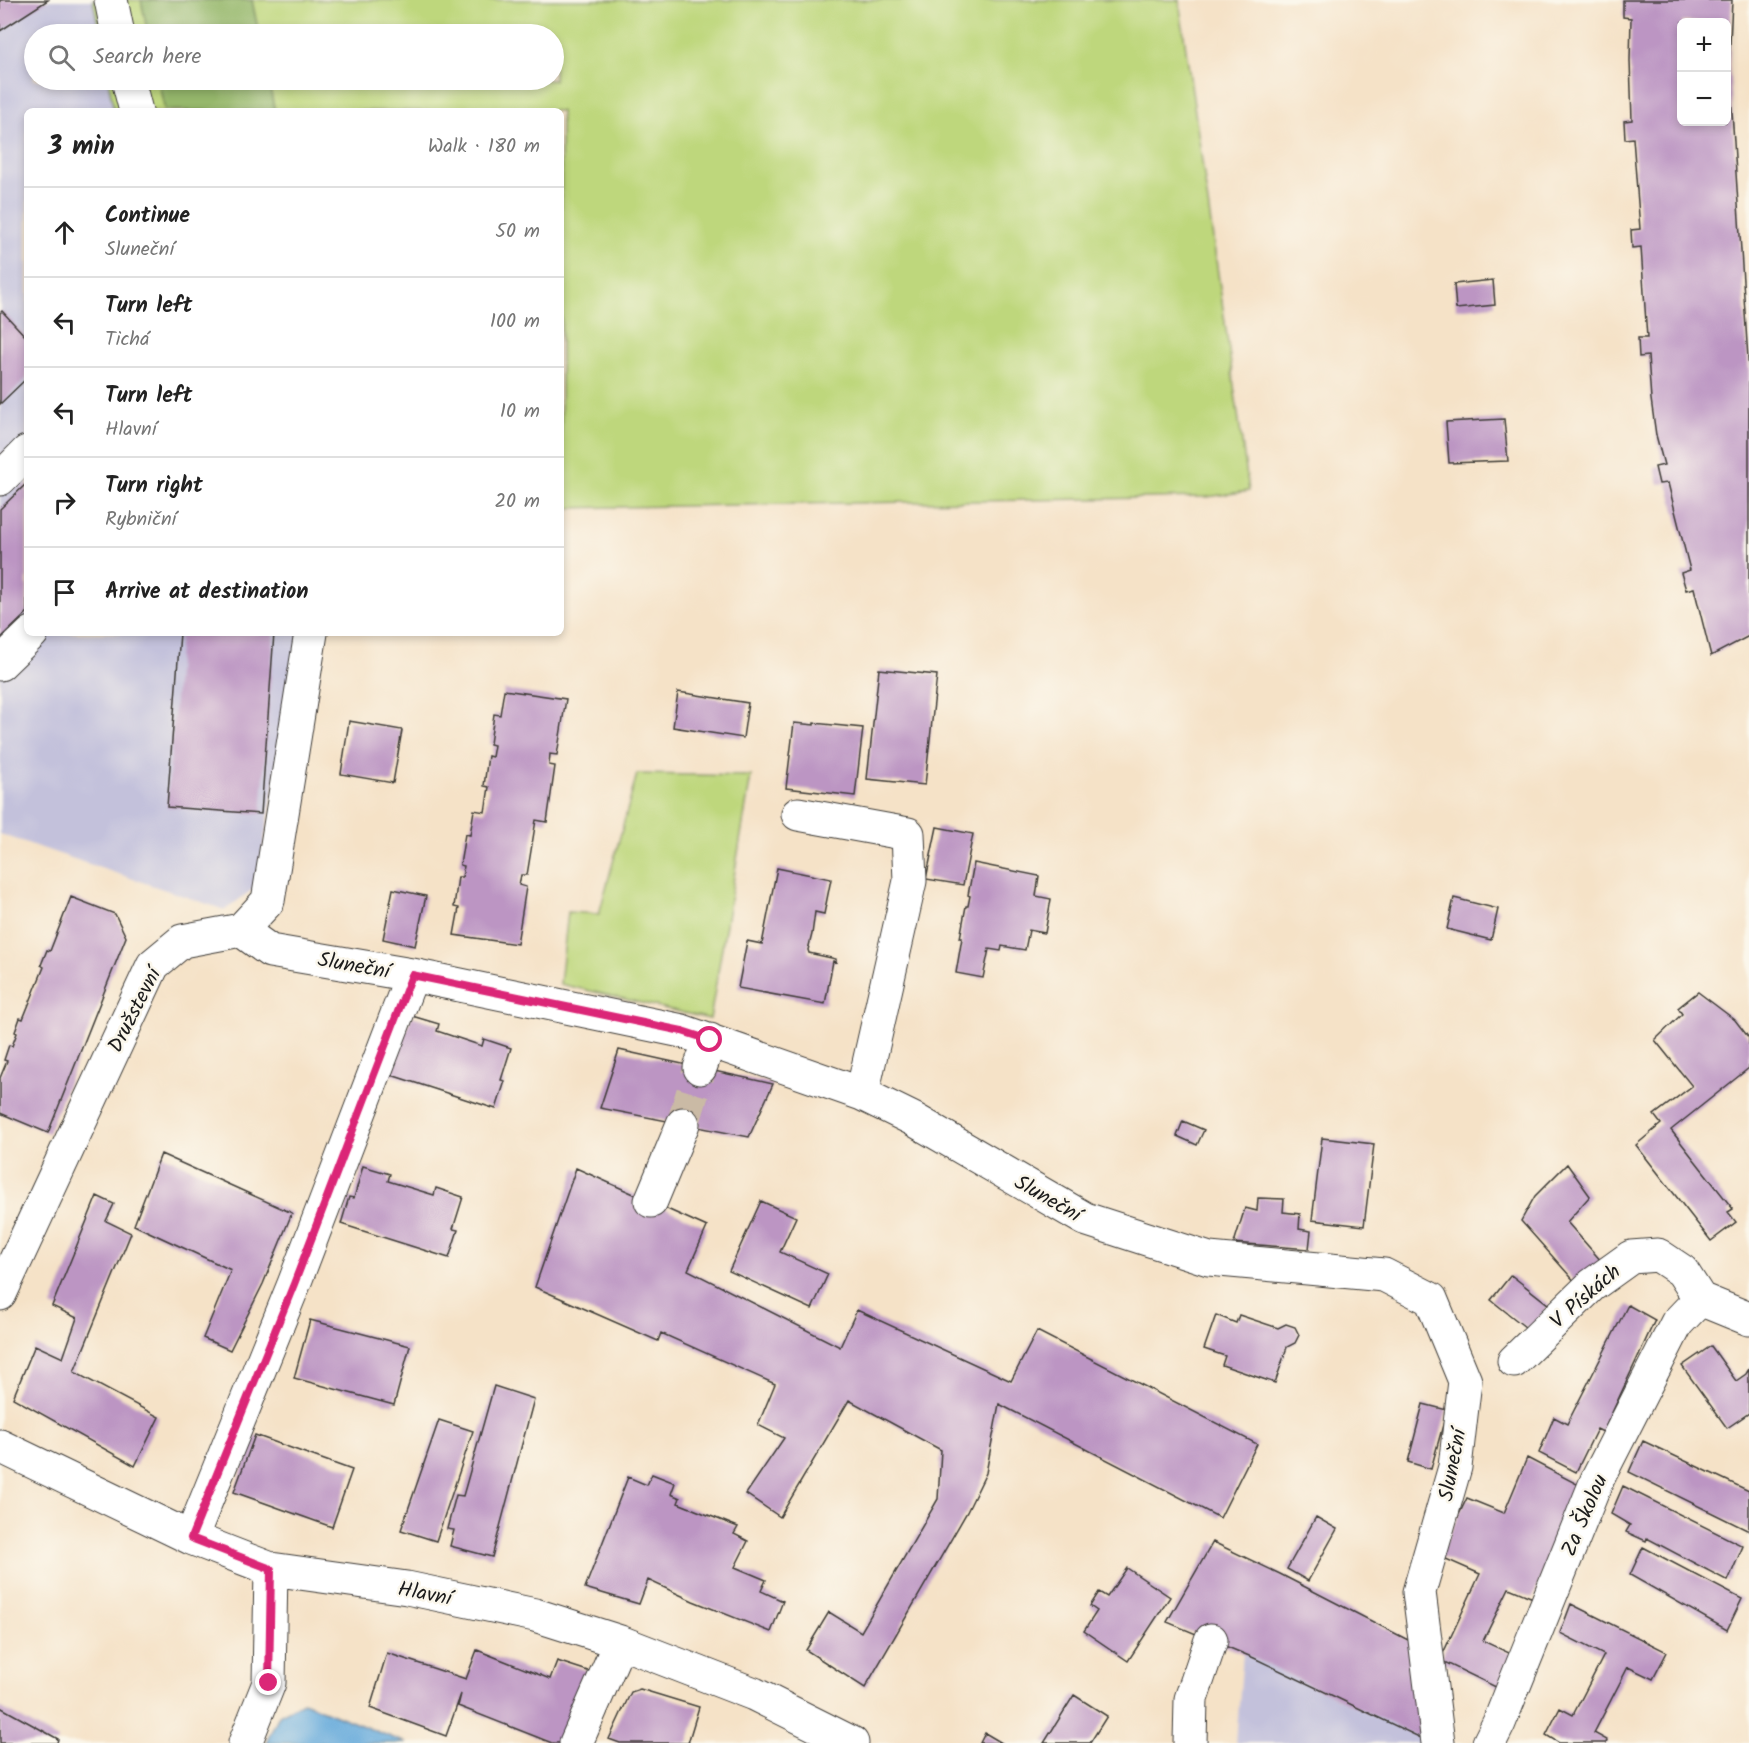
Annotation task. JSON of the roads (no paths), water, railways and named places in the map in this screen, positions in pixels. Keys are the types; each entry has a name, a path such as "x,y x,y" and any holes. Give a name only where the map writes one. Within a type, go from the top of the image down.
{"street":[{"path":"111,0 116,24"},
{"path":"130,90 134,108"},
{"path":"0,479 24,456"},
{"path":"0,664 29,636"},
{"path":"241,930 268,901 311,636"},
{"path":"798,814 908,834 910,880 862,1094"},
{"name":"Sluneční","path":"241,930 270,951 412,975 682,1031 705,1054 862,1094 913,1119 1085,1219 1209,1259 1384,1275 1431,1299 1466,1381 1455,1467 1419,1592 1438,1743"},
{"name":"Družstevní","path":"5,1269 153,965 182,941 241,930"},
{"path":"191,1538 294,1284 412,975"},
{"path":"651,1201 683,1124"},
{"name":"V Pískách","path":"1515,1361 1592,1285 1631,1257 1658,1255 1682,1271 1700,1299"},
{"path":"1700,1299 1749,1319"},
{"name":"Za Školou","path":"1489,1743 1597,1480 1677,1323 1700,1299"},
{"name":"Hlavní","path":"0,1446 191,1538 271,1569 407,1588 535,1615 620,1642 754,1694 852,1743"},
{"path":"245,1743 269,1683 271,1569"},
{"path":"1190,1743 1191,1699 1211,1640"},
{"path":"576,1743 620,1642"}],"water":[{"path":"303,1702 406,1743 266,1743 279,1715"}],"tunnel":[{"path":"683,1124 700,1068"}]}
